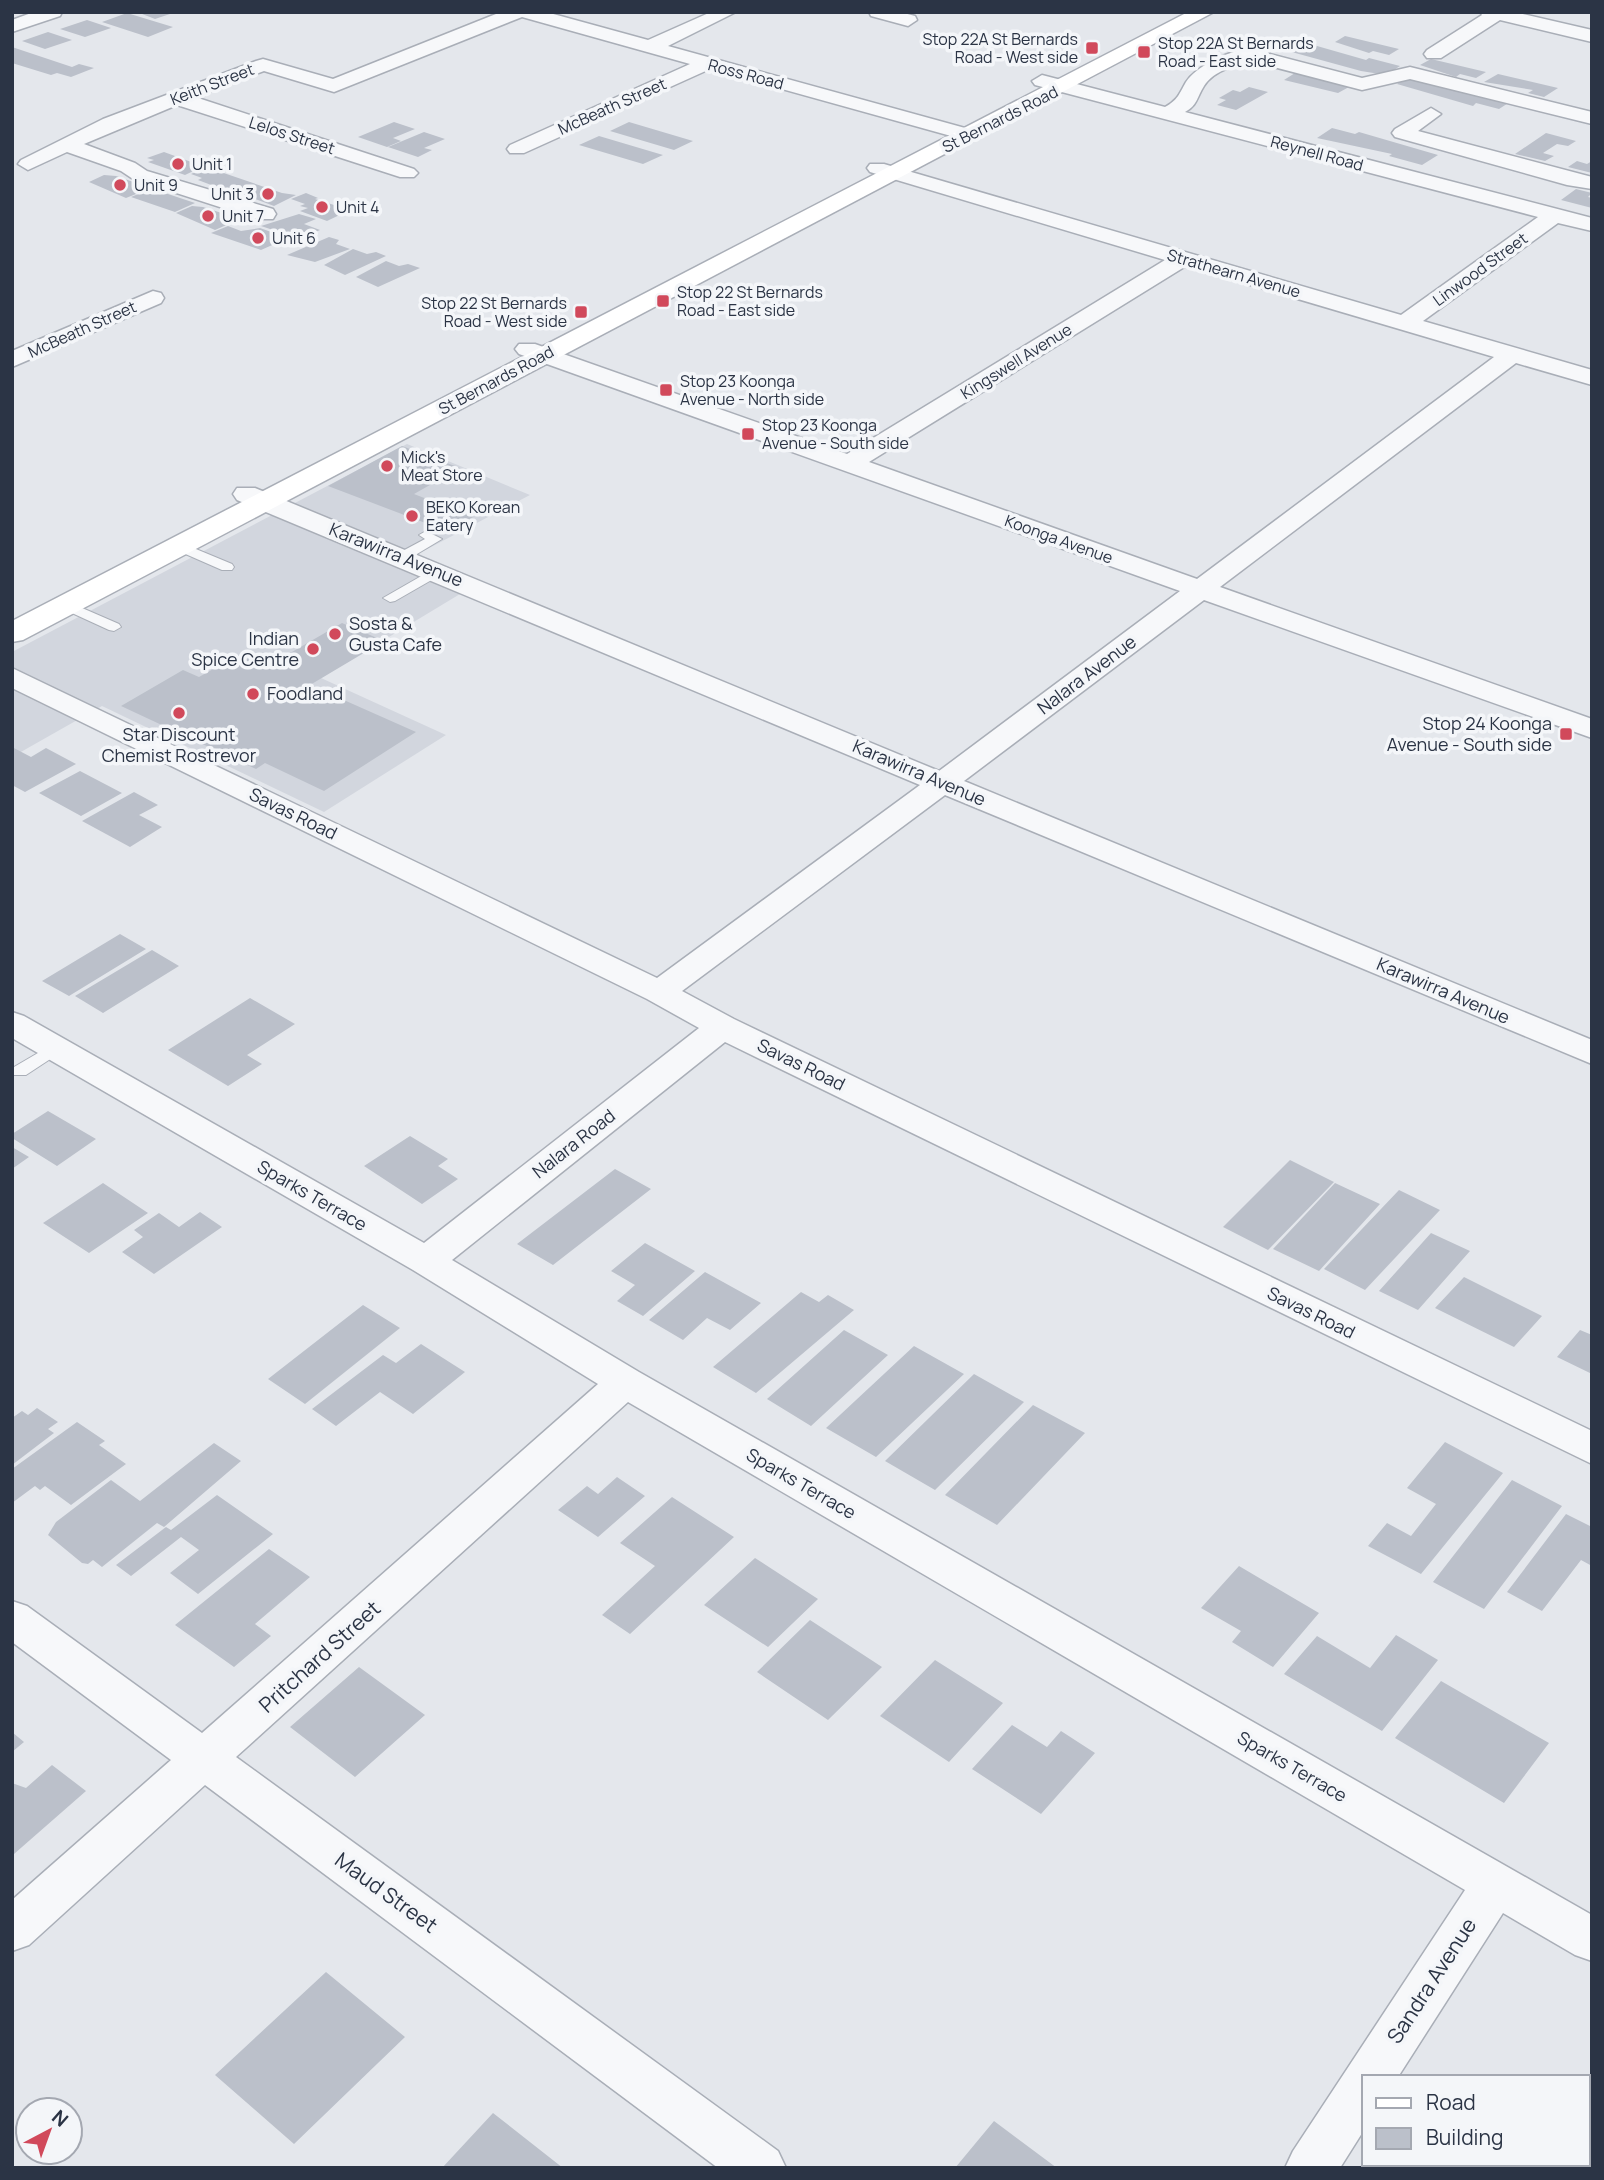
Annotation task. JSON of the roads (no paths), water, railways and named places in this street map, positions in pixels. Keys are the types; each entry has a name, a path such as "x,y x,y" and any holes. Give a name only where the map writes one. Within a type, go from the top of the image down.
{"main road":[{"name":"St Bernards Road","path":"12,614 256,498 1053,84 1178,12"},
{"name":"St Bernards Road","path":"1053,84 1205,12"},
{"name":"St Bernards Road","path":"12,633 178,546 256,498"}],"street":[{"path":"12,26 53,12"},
{"name":"Keith Street","path":"28,164 110,122 263,65 334,86 518,12"},
{"name":"Ross Road","path":"524,12 960,133"},
{"path":"649,47 727,12"},
{"path":"878,12 908,20"},
{"path":"1434,54 1493,13 1592,36"},
{"path":"1167,114 1186,104 1195,83 1204,74 1245,55 1362,84 1375,83 1399,73 1410,73 1592,118"},
{"name":"McBeath Street","path":"517,149 708,63"},
{"name":"Reynell Road","path":"1053,84 1592,225"},
{"name":"Lelos Street","path":"177,97 407,173"},
{"path":"1431,114 1402,133 1592,183"},
{"path":"66,145 128,167 140,174 265,214"},
{"path":"1416,179 1460,150"},
{"name":"Strathearn Avenue","path":"885,171 1592,378"},
{"name":"Linwood Street","path":"1405,323 1555,215"},
{"name":"Kingswell Avenue","path":"849,464 1183,258"},
{"name":"McBeath Street","path":"12,360 153,298"},
{"name":"Koonga Avenue","path":"536,352 1581,725"},
{"name":"Nalara Avenue","path":"659,992 943,783 1512,355"},
{"name":"Karawirra Avenue","path":"256,498 1592,1053"},
{"name":"Savas Road","path":"12,677 659,992 722,1027 1592,1449"},
{"path":"1581,725 1592,700"},
{"name":"Sparks Terrace","path":"12,1023 426,1261 625,1382 1592,1940"},
{"name":"Nalara Road","path":"426,1261 722,1027"},
{"name":"Pritchard Street","path":"12,1930 625,1382"},
{"name":"Maud Street","path":"12,1618 760,2168"},
{"name":"Sandra Avenue","path":"1371,2075 1495,1884"},
{"path":"1311,2168 1362,2089"}],"lane":[{"path":"402,557 435,539 426,535"},
{"path":"178,546 227,567"},
{"path":"390,598 437,571"},
{"path":"66,605 114,627"},
{"path":"20,1071 55,1048"}],"place":[{"name":"Stop 22A St Bernards Road - West side","path":"1092,48"},
{"name":"Stop 22A St Bernards Road - East side","path":"1144,52"},
{"name":"Unit 1","path":"178,164"},
{"name":"Unit 9","path":"120,185"},
{"name":"Unit 3","path":"268,194"},
{"name":"Unit 4","path":"322,207"},
{"name":"Unit 7","path":"208,216"},
{"name":"Unit 6","path":"258,238"},
{"name":"Stop 22 St Bernards Road - East side","path":"663,301"},
{"name":"Stop 22 St Bernards Road - West side","path":"581,312"},
{"name":"Stop 23 Koonga Avenue - North side","path":"666,390"},
{"name":"Stop 23 Koonga Avenue - South side","path":"748,434"},
{"name":"Mick's Meat Store","path":"387,466"},
{"name":"BEKO Korean Eatery","path":"412,516"},
{"name":"Sosta & Gusta Cafe","path":"335,634"},
{"name":"Indian Spice Centre","path":"313,649"},
{"name":"Foodland","path":"253,694"},
{"name":"Star Discount Chemist Rostrevor","path":"179,713"},
{"name":"Stop 24 Koonga Avenue - South side","path":"1566,734"}]}
